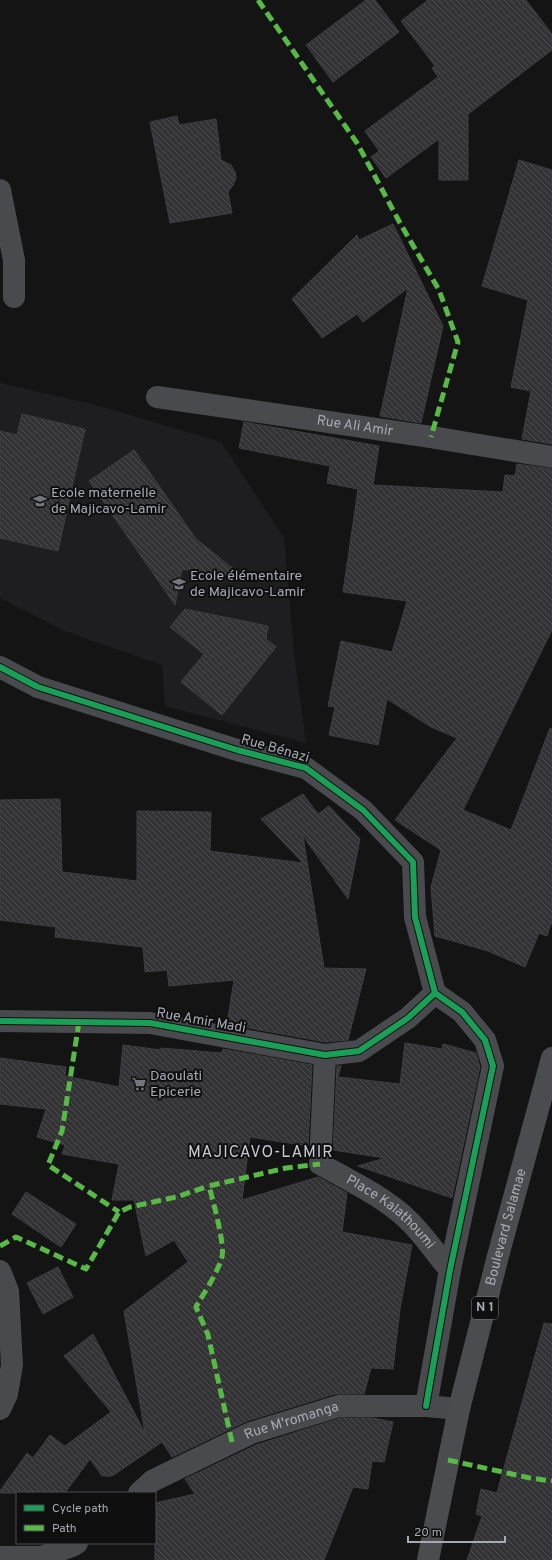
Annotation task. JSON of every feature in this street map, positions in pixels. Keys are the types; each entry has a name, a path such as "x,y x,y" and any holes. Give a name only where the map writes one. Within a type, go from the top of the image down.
{"main road":[{"name":"Boulevard Salamae","path":"428,1560 459,1409 498,1256 552,1058"}],"street":[{"path":"0,190 14,260 14,297"},
{"name":"Rue Ali Amir","path":"157,397 431,437 552,457"},
{"name":"Rue Bénazi","path":"0,667 38,687 237,750 306,768 357,806 413,862 415,917 435,993"},
{"path":"325,1055 358,1051 408,1018 435,993 462,1012 485,1040 493,1066 450,1270 426,1406"},
{"name":"Rue Amir Madi","path":"0,1022 150,1023 325,1055"},
{"name":"Place Kalathoumi","path":"325,1055 320,1164 353,1182 397,1210 409,1221 450,1270"},
{"path":"0,1271 8,1291 12,1365 7,1394 0,1409"},
{"name":"Rue M'romanga","path":"140,1492 152,1481 251,1433 339,1406 426,1406 459,1409"},
{"path":"0,1557 42,1557 75,1544"}],"shaded area":[{"name":"Ecole élémentaire de Majicavo-Lamir","path":"0,383 92,404 221,442 284,538 295,661 306,743 165,706 162,665 64,631 0,598"}],"building":[{"path":"366,0 375,0 399,32 333,82 306,45"},
{"path":"428,0 526,0 552,34 552,50 468,114 468,180 439,180 439,139 386,178 371,157 379,151 365,131 438,77 432,68 435,66 401,21"},
{"path":"177,116 179,125 216,119 221,160 231,165 235,172 236,178 228,192 232,213 170,223 150,122"},
{"path":"519,160 552,170 552,444 522,439 531,391 511,387 528,300 482,286"},
{"path":"393,224 443,326 421,423 380,416 408,288 363,322 357,314 322,338 292,299 357,235 359,240"},
{"path":"22,414 85,429 58,551 0,538 0,431 17,435"},
{"path":"244,422 379,446 373,485 503,492 505,475 515,476 517,464 552,469 552,630 463,810 511,830 550,728 552,729 552,921 547,936 539,933 525,967 488,951 435,936 431,887 441,850 395,820 457,738 431,727 387,699 378,745 329,735 335,707 328,706 341,641 392,652 407,601 343,592 358,489 327,483 330,466 239,448"},
{"path":"134,450 196,539 245,578 182,569 175,605 89,481"},
{"path":"185,609 268,626 266,639 276,647 222,715 181,682 204,654 170,627"},
{"path":"303,794 318,814 329,806 360,839 348,899 303,836 324,968 366,969 348,1040 325,1042 227,1024 234,980 169,986 167,970 145,972 143,947 55,937 56,927 0,920 0,800 60,799 62,872 137,881 137,811 211,812 210,851 303,863 261,819"},
{"path":"405,1043 442,1049 443,1044 476,1053 480,1067 452,1198 358,1166 385,1158 333,1150 337,1066 341,1066 338,1077 400,1084"},
{"path":"123,1045 161,1050 161,1048 222,1053 223,1049 312,1065 308,1146 250,1137 242,1200 318,1177 347,1193 342,1232 412,1245 400,1309 393,1369 371,1368 364,1394 335,1394 247,1421 172,1457 162,1442 112,1476 102,1476 90,1459 66,1492 0,1493 27,1453 33,1458 50,1435 65,1446 111,1412 64,1356 93,1334 145,1433 124,1311 188,1262 174,1240 146,1256 134,1200 112,1200 119,1164 62,1154 65,1145 37,1137 46,1109 0,1104 0,1058 66,1067 65,1076 119,1087"},
{"path":"26,1192 76,1224 61,1247 12,1214"},
{"path":"58,1267 73,1297 43,1314 27,1283"},
{"path":"544,1323 552,1324 552,1560 467,1560 482,1516 476,1514 481,1489 497,1493"},
{"path":"341,1418 373,1418 393,1422 384,1462 372,1461 368,1489 353,1487 324,1560 155,1560 156,1503 195,1494 185,1479 256,1445"}],"marked path":[{"path":"258,0 357,143 400,223 439,290 458,342 431,437"},
{"path":"79,1022 62,1131 48,1165 119,1212"},
{"path":"232,1442 208,1335 196,1307 214,1276 222,1257 222,1243 209,1186 286,1168 320,1164"},
{"path":"0,1246 16,1237 86,1269 119,1212 130,1207 176,1197 209,1186"},
{"path":"448,1460 530,1478 552,1481"}],"cycle path":[{"path":"0,667 38,687 237,750 306,768 363,810 413,862 415,917 435,993"},
{"path":"0,1021 150,1023 325,1055 359,1051 408,1018 435,993"},
{"path":"426,1406 450,1270 493,1066 485,1040 462,1012 435,993"}],"place":[{"name":"Ecole maternelle de Majicavo-Lamir","path":"40,501"},
{"name":"Ecole élémentaire de Majicavo-Lamir","path":"179,584"},
{"name":"Daoulati Epicerie","path":"139,1084"}],"district":[{"name":"MAJICAVO-LAMIR","path":"261,1153"}]}
